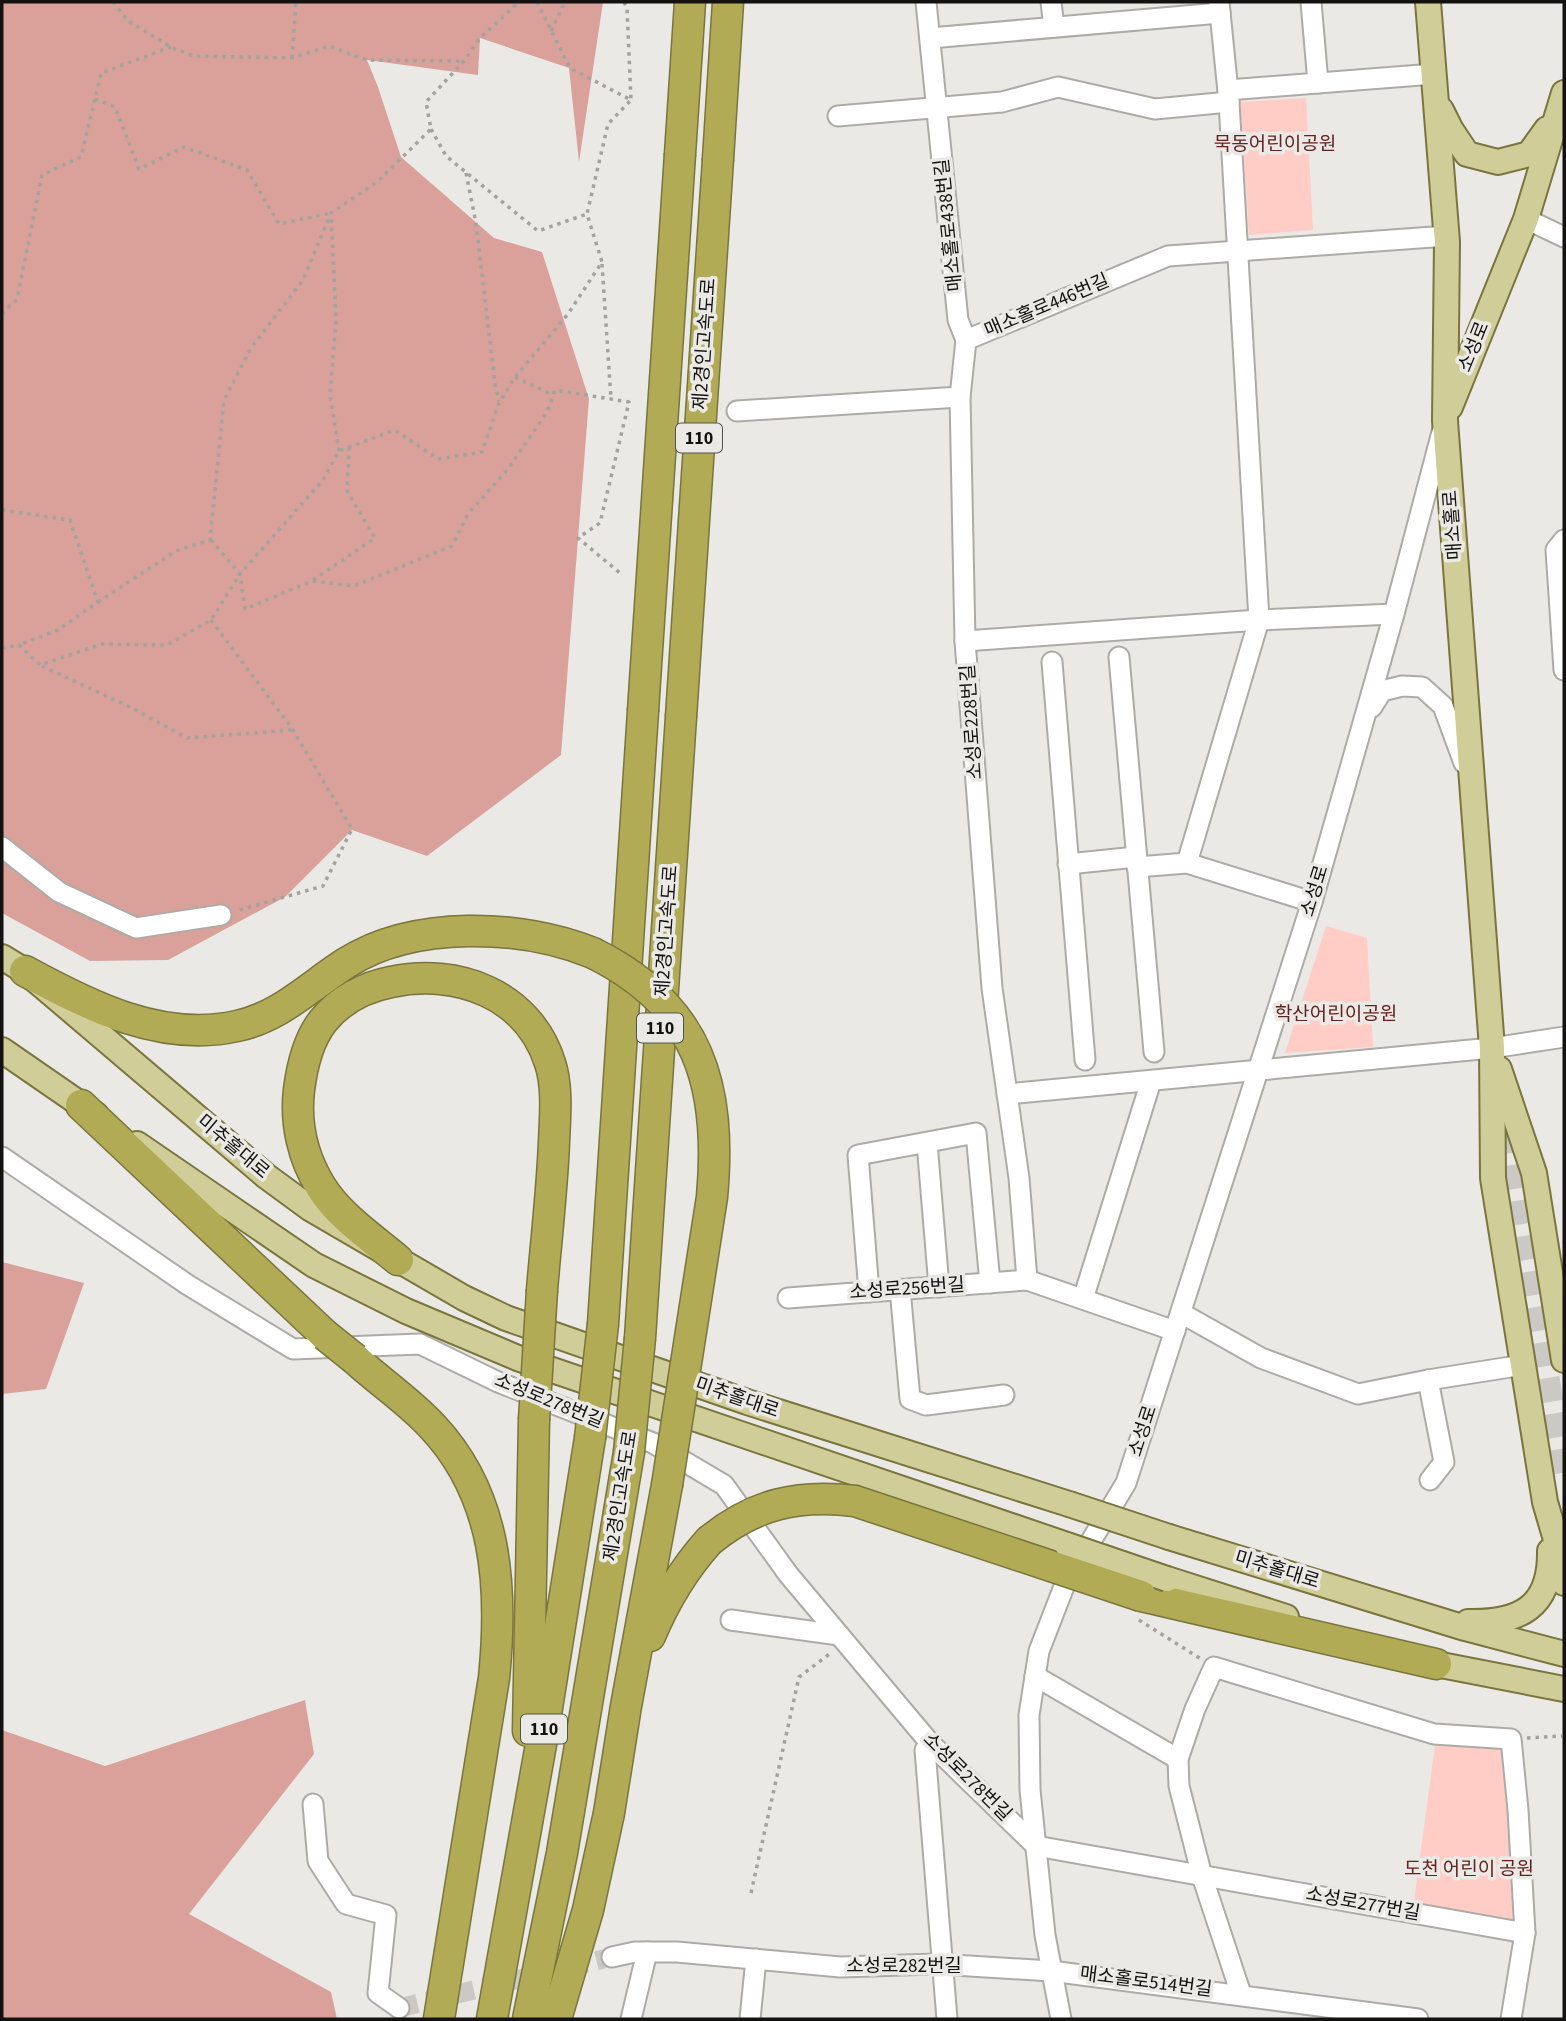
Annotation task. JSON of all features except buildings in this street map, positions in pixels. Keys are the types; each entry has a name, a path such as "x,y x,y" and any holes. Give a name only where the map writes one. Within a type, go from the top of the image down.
{"highway":[{"name":"제2경인고속도로","path":"492,2019 526,1831 590,1438 603,1324 690,2"},
{"name":"제2경인고속도로","path":"528,2019 562,1853 629,1452 640,1338 728,2"},
{"path":"13,964 61,990 117,1015 157,1026 195,1031 237,1026 266,1017 360,955 406,938 490,932 546,939 593,953 642,982 675,1016 697,1056 713,1112 716,1152 712,1197 667,1485 609,1813 596,1874 556,2019"},
{"path":"398,1260 334,1203 311,1169 298,1113 301,1078 316,1032 324,1020 348,999 377,985 400,980 426,977 453,979 479,988 508,1003 533,1029 550,1063 554,1081 554,1137 534,1420 526,1831"},
{"path":"81,1105 325,1335 415,1409 452,1450 480,1501 487,1520 497,1572 498,1637 494,1678 439,2019"},
{"path":"626,1706 660,1612 690,1563 709,1541 738,1520 777,1504 815,1498 846,1500 874,1506 1141,1596 1436,1664"}],"main road":[{"name":"매소홀로","path":"1428,2 1447,236 1445,421 1492,1048"},
{"path":"1436,99 1451,130 1467,154 1498,162 1529,154 1561,104"},
{"name":"소성로","path":"1445,421 1526,219 1561,104"},
{"name":"미추홀대로","path":"13,964 266,1176 311,1209 464,1298 506,1318 747,1402 1169,1537 1444,1621 1564,1654"},
{"path":"1492,1048 1534,1173 1564,1360"},
{"path":"1444,1621 1482,1622 1504,1619 1524,1612 1538,1600 1548,1582 1550,1563 1545,1502 1493,1178 1492,1048"},
{"name":"미추홀대로","path":"2,1050 314,1265 406,1311 520,1359 1167,1579 1436,1664 1564,1689"},
{"path":"1545,1502 1562,1555 1564,1583"}],"street":[{"name":"매소홀로438번길","path":"926,2 958,320 966,340"},
{"path":"1051,2 1054,27"},
{"path":"1311,2 1318,83"},
{"path":"930,38 1054,27 1220,7 1228,96 1259,620 1187,863"},
{"path":"838,116 1003,102 1058,87 1155,109 1318,83 1434,74"},
{"path":"1526,219 1564,237"},
{"name":"매소홀로446번길","path":"965,641 960,397 966,340 1168,256 1447,236"},
{"path":"737,411 960,397"},
{"name":"소성로","path":"1061,2019 1045,1935 1031,1790 1029,1715 1039,1651 1065,1584 1126,1482 1312,902 1394,614 1445,421"},
{"path":"1564,540 1556,550 1564,670"},
{"name":"소성로228번길","path":"1007,1094 992,988 965,641 1259,620 1394,614"},
{"path":"1119,657 1154,1052"},
{"path":"1052,662 1085,1060"},
{"path":"1364,720 1382,691 1402,686 1422,687 1443,706 1473,794"},
{"path":"2,847 60,892 136,928 221,915"},
{"path":"1068,864 1187,863 1312,902"},
{"path":"1027,1280 1019,1178 1007,1094 1258,1072 1492,1048 1564,1037"},
{"path":"1083,1299 1151,1081"},
{"path":"869,1292 858,1155 976,1133 989,1283"},
{"path":"927,1143 939,1286"},
{"name":"소성로278번길","path":"2,1157 188,1286 293,1349 421,1344 498,1382 653,1443 723,1485 788,1574 930,1743 1036,1846"},
{"name":"소성로256번길","path":"788,1298 1027,1280 1083,1299 1178,1322 1261,1358 1358,1394 1524,1365"},
{"path":"900,1289 910,1399 926,1405 1004,1395"},
{"path":"1428,1380 1444,1462 1430,1480"},
{"path":"731,1620 842,1639"},
{"path":"1202,1875 1179,1786 1178,1759 1195,1709 1214,1667 1434,1734 1511,1740 1525,1933 1511,2019"},
{"path":"1035,1676 1178,1759"},
{"path":"930,1743 925,1750 947,2019"},
{"path":"313,1804 318,1861 346,1904 386,1915 378,1993 399,2008"},
{"name":"소성로277번길","path":"1036,1846 1525,1933"},
{"name":"매소홀로514번길","path":"1202,1875 1241,1994"},
{"path":"631,2019 647,1952"},
{"name":"소성로282번길","path":"612,1957 647,1952 840,1967 944,1964 1051,1970"},
{"path":"750,2019 756,1959"},
{"name":"매소홀로514번길","path":"1051,1970 1418,2019"}],"path":[{"path":"113,2 128,21 171,47 193,56 292,58 329,46 366,60 464,61"},
{"path":"292,58 296,2"},
{"path":"519,2 480,38 464,61 426,102 431,129 446,156 538,231 587,214"},
{"path":"537,2 570,68 631,100"},
{"path":"551,31 565,2"},
{"path":"611,399 602,262 587,214 608,124 631,100 627,8 624,2"},
{"path":"2,314 17,299 43,175 81,157 101,73 171,47"},
{"path":"95,99 115,107 139,169 184,147 247,170 279,224 331,213 377,182 431,129"},
{"path":"466,173 476,223 499,403"},
{"path":"40,665 102,644 167,645 211,620 240,574 323,480 339,451 330,395 336,320 331,213"},
{"path":"331,213 303,280 251,348 224,400 210,540 240,574 245,609 312,581 375,538 347,491 349,449 339,451"},
{"path":"339,451 395,430 438,459 482,452 499,403 515,377 568,314 602,262"},
{"path":"515,377 554,395"},
{"path":"312,581 354,586 452,547 468,514 508,469 547,412 555,390 629,402 600,523 578,538 620,573"},
{"path":"2,510 70,520 98,603"},
{"path":"2,648 19,645 58,630 176,551 210,540"},
{"path":"211,620 293,730 352,830 323,886 221,915"},
{"path":"19,645 40,665 132,708 187,738 293,730"},
{"path":"751,1893 799,1677 842,1639"},
{"path":"1511,1740 1562,1736"}],"green space":[{"name":"묵동어린이공원","path":"1306,98 1313,230 1249,235 1240,102"},
{"name":"학산어린이공원","path":"1326,926 1367,938 1373,1047 1285,1053"},
{"name":"도천 어린이 공원","path":"1436,1738 1509,1742 1524,1932 1413,1909"}],"shaded area":[{"path":"2,2 603,2 579,162 569,68 480,38 478,75 367,60 401,157 494,238 542,252 589,399 561,755 427,856 352,830 285,897 168,960 90,961 2,913"},
{"path":"2,1262 84,1283 46,1389 2,1394"},
{"path":"305,1700 314,1754 189,1914 331,1992 337,2019 2,2019 2,1730 105,1766"}],"tunnel":[{"path":"1500,1094 1564,1477"},
{"path":"399,2008 612,1957"}]}
